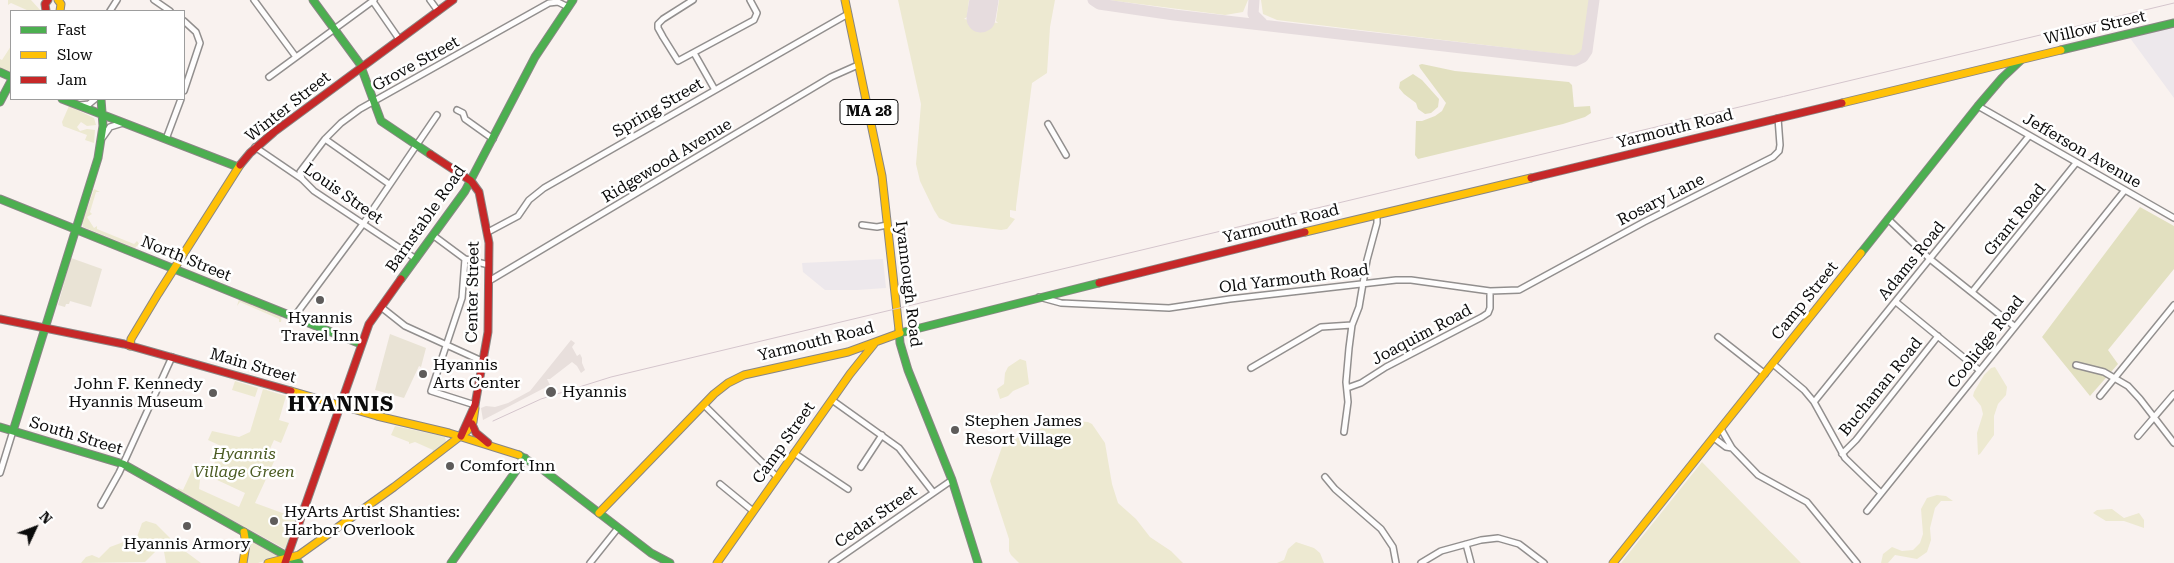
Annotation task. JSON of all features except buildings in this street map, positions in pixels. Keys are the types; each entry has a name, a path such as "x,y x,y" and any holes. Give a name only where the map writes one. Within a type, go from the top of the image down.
{"main road":[{"path":"313,0 362,68 372,103 381,121 471,181"},
{"name":"Winter Street","path":"130,346 139,325 238,167 256,147 453,0"},
{"name":"Barnstable Road","path":"286,560 369,324 434,236 471,181 535,57 573,0"},
{"name":"Iyannough Road","path":"845,0 882,176 898,333 906,364 952,480 978,563"},
{"name":"Willow Street","path":"2022,59 2174,23"},
{"name":"Yarmouth Road","path":"599,513 704,405 724,386 739,377 853,350 898,333 1038,297 2022,59"},
{"name":"Camp Street","path":"1613,563 1978,106 2002,78 2022,59"},
{"path":"1998,65 2002,78"},
{"path":"0,102 10,83"},
{"path":"64,100 238,167"},
{"path":"13,431 97,162 102,140 103,115 101,100"},
{"name":"Center Street","path":"471,181 475,184 480,198 488,232 489,265 489,324 484,362 475,405 475,416 472,424"},
{"name":"North Street","path":"0,198 361,344"},
{"name":"Main Street","path":"0,319 130,346 339,406 461,436 493,446 525,458 657,557 670,563"},
{"name":"Camp Street","path":"717,563 860,360 877,342"},
{"path":"853,350 860,360"},
{"name":"Center Street","path":"461,436 475,405"},
{"path":"268,563 286,560 306,550 461,436 472,424 476,434 493,446"},
{"name":"South Street","path":"0,427 123,464 244,532 286,560 299,563"},
{"path":"450,563 525,458"},
{"path":"243,563 246,544 244,532"},
{"path":"291,544 298,549 306,550"}],"street":[{"path":"154,0 169,10"},
{"path":"254,0 296,57"},
{"path":"269,77 373,0 400,40"},
{"path":"430,0 438,11"},
{"path":"693,0 663,18 658,28 676,60 680,61 754,20 757,13 750,0"},
{"name":"Grove Street","path":"302,180 300,172 325,139 348,116 549,3 558,2 568,7"},
{"name":"Spring Street","path":"488,232 518,216 529,200 544,188 848,14"},
{"path":"185,22 196,32 200,43 185,88"},
{"path":"694,53 715,90"},
{"name":"Ridgewood Avenue","path":"489,281 831,77 858,65"},
{"path":"79,106 89,104 94,100"},
{"path":"166,139 181,100"},
{"name":"Jefferson Avenue","path":"1978,106 2174,218"},
{"path":"457,110 493,139"},
{"path":"294,317 363,224 437,115"},
{"name":"Rosary Lane","path":"1524,288 1644,222 1773,157 1779,151 1780,145 1778,118"},
{"path":"102,140 110,127 124,123"},
{"path":"1048,124 1066,155"},
{"name":"Adams Road","path":"1814,402 2029,136"},
{"path":"325,139 389,184"},
{"name":"Louis Street","path":"256,147 302,180 314,191 416,259"},
{"name":"Grant Road","path":"1972,292 2076,163"},
{"name":"Coolidge Road","path":"1867,511 2125,190"},
{"path":"1344,432 1348,402 1349,348 1352,325 1356,317 1366,260 1376,226 1377,214"},
{"path":"1888,220 1930,259 2014,326"},
{"path":"862,226 877,227 887,225"},
{"path":"434,236 465,258 489,265"},
{"path":"465,258 462,298 431,391 475,405"},
{"name":"Old Yarmouth Road","path":"1038,297 1067,303 1169,308 1363,284 1411,280 1490,291 1512,291 1524,288"},
{"path":"1063,291 1067,303"},
{"name":"Joaquim Road","path":"1347,388 1361,384 1393,363 1482,318 1488,313 1490,308 1490,291"},
{"path":"1896,302 1979,370"},
{"path":"2100,396 2174,305"},
{"path":"381,307 402,324 484,362"},
{"path":"1251,368 1321,327 1352,325"},
{"name":"Buchanan Road","path":"1842,454 1856,440 1938,336"},
{"path":"1718,337 1765,374"},
{"path":"101,505 123,464 172,357"},
{"path":"1773,364 1804,390 1814,402 1842,454 1881,493"},
{"path":"2076,365 2094,368 2116,378 2136,394 2174,443"},
{"path":"2138,436 2174,394"},
{"name":"Cedar Street","path":"832,400 904,452 933,492"},
{"path":"704,405 778,477"},
{"path":"1721,429 1732,448 1762,478 1807,502 1857,563"},
{"path":"0,473 13,431"},
{"path":"861,467 882,435"},
{"path":"1714,438 1726,447 1732,448"},
{"path":"794,453 848,489"},
{"path":"1325,477 1334,489 1381,529 1392,548 1396,563"},
{"name":"Cedar Street","path":"832,563 952,480"},
{"path":"720,484 753,511"},
{"path":"590,563 618,528"},
{"path":"1421,563 1435,553 1490,538 1505,539 1519,544 1544,563"},
{"path":"1466,544 1471,563"}],"shaded area":[{"path":"2174,27 2174,98 2130,38"},
{"path":"1419,65 1455,71 1569,82 1572,85 1574,107 1590,106 1591,113 1585,117 1563,124 1418,159 1415,155 1416,121 1422,121 1435,116 1442,111 1446,103 1420,68"},
{"path":"1413,74 1422,80 1439,99 1438,107 1431,113 1425,114 1418,109 1416,103 1399,88 1400,82"},
{"path":"2140,207 2174,226 2174,269 2108,350 2118,364 2090,396 2042,337"},
{"path":"71,258 102,269 91,307 70,301 65,307 58,305"},
{"path":"883,259 886,288 857,290 825,290 803,272 802,263"},
{"path":"390,334 426,348 421,367 419,366 404,398 375,390"},
{"path":"571,340 575,343 572,347 577,356 580,354 582,358 585,370 581,373 572,362 550,379 547,379 550,385 483,420 481,408 486,406 495,407 508,403 530,391"}],"green space":[{"path":"8,0 31,0 40,10 27,10 11,3 8,5"},
{"path":"898,0 969,0 967,17 964,19 971,20 971,17 991,19 991,22 998,23 996,21 999,0 1055,0 1050,27 1047,73 1032,83 1016,211 1010,210 1010,217 1015,219 1007,229 1001,230 952,224 939,218 920,181 916,164 921,104"},
{"path":"1108,0 1248,0 1243,12 1225,15"},
{"path":"1261,0 1590,0 1584,49 1581,54 1576,56 1277,20 1263,14"},
{"path":"10,48 10,71 0,69 0,59 2,60"},
{"path":"69,106 94,118 96,125 87,126 81,122 77,127 80,131 87,129 95,130 94,143 85,140 87,135 63,126 62,122"},
{"path":"94,189 100,192 96,192 90,212 92,214 87,217 94,228 97,226 97,229 134,244 137,241 139,244 135,248 83,227 82,223"},
{"path":"239,299 253,304 252,306 255,305 267,310 266,312 269,310 282,315 281,322 279,322 279,319 240,302 237,306"},
{"path":"1020,359 1026,361 1029,384 1000,399 997,389 1004,384 1005,373 1008,367"},
{"path":"1995,367 2007,387 2006,395 1998,404 1994,416 1994,435 1978,455 1977,433 1983,414 1981,406 1973,396 1984,375 1991,368"},
{"path":"235,381 258,388 255,397 232,390"},
{"name":"Hyannis Village Green","path":"263,389 286,396 279,420 289,423 281,443 274,440 269,451 277,455 255,503 296,518 285,549 177,490 178,488 183,490 196,462 201,470 199,489 239,507 245,493 215,479 213,467 221,446 208,440 212,431 239,437 250,432"},
{"path":"1073,421 1092,424 1105,443 1112,484 1118,503 1136,519 1150,537 1171,551 1183,563 1019,563 1011,555 1009,539 990,481 1003,444 1025,434 1035,432 1051,423"},
{"path":"395,426 445,437 446,442 432,453 433,450 415,442 409,444 409,442 391,435"},
{"path":"1702,462 1801,563 1621,563"},
{"path":"1937,495 1946,496 1953,501 1941,501 1935,508 1930,528 1931,540 1927,552 1917,559 1895,555 1888,563 1881,563 1883,554 1892,547 1902,551 1913,550 1920,543 1923,534 1921,509 1927,498"},
{"path":"2112,509 2124,518 2139,513 2144,520 2144,528 2124,521 2106,521 2093,513 2097,510"},
{"path":"146,521 156,524 178,546 201,563 166,563 163,546 161,546 145,562 81,563 86,557 92,555 99,558 110,547 137,537 142,523"},
{"path":"252,541 277,555 276,557 258,563 246,563 248,542"},
{"path":"1296,542 1314,548 1320,553 1324,563 1277,563 1284,560 1288,549"}],"taxiway":[{"path":"1093,0 1099,4 1174,15 1575,61 1583,57 1587,51 1594,0"},
{"path":"1254,0 1253,14 1262,23"}],"runway":[{"path":"981,18 984,0"}],"railway":[{"path":"493,421 541,399 611,377 2174,3"}],"traffic: fast":[{"path":"313,0 360,64 381,121 430,154"},
{"path":"401,279 465,191 535,57 573,0"},
{"path":"2061,50 2174,23"},
{"path":"1861,253 1978,106 2002,78 2020,61"},
{"path":"0,72 10,77"},
{"path":"0,102 10,83"},
{"path":"65,100 238,167"},
{"path":"13,431 98,158 103,126 101,100"},
{"path":"0,199 361,344"},
{"path":"900,333 1099,283"},
{"path":"899,330 900,343 908,370 952,480 978,563"},
{"path":"0,427 123,464 299,563"},
{"path":"519,455 542,469 651,553 670,563"},
{"path":"451,563 525,458"}],"traffic: slow":[{"path":"58,0 61,4 60,10"},
{"path":"845,0 882,176 899,330"},
{"path":"1842,103 2061,50"},
{"path":"130,346 131,339 158,294 240,165"},
{"path":"1305,232 1531,178"},
{"path":"1613,563 1861,253"},
{"path":"599,513 714,394 728,383 744,375 848,352 900,333"},
{"path":"717,563 850,374 874,344"},
{"path":"291,391 377,416 449,433 519,455"},
{"path":"268,563 299,555 394,487 467,431 473,422 475,408"},
{"path":"243,563 246,544 244,532"}],"traffic: jam":[{"path":"46,10 45,4 48,0"},
{"path":"240,165 250,153 274,132 453,0"},
{"path":"1531,178 1842,103"},
{"path":"430,154 471,181 479,192 489,243 488,332 475,405 461,436"},
{"path":"1099,283 1305,232"},
{"path":"285,563 369,324 401,279"},
{"path":"0,319 124,344 291,391"},
{"path":"472,424 476,433 488,443"}],"place":[{"name":"Hyannis Travel Inn","path":"320,300"},
{"name":"Hyannis Arts Center","path":"423,374"},
{"name":"Hyannis","path":"551,392"},
{"name":"John F. Kennedy Hyannis Museum","path":"213,393"},
{"name":"Stephen James Resort Village","path":"955,430"},
{"name":"Comfort Inn","path":"450,466"},
{"name":"HyArts Artist Shanties: Harbor Overlook","path":"274,521"},
{"name":"Hyannis Armory","path":"187,526"}],"district":[{"name":"HYANNIS","path":"341,405"}]}
